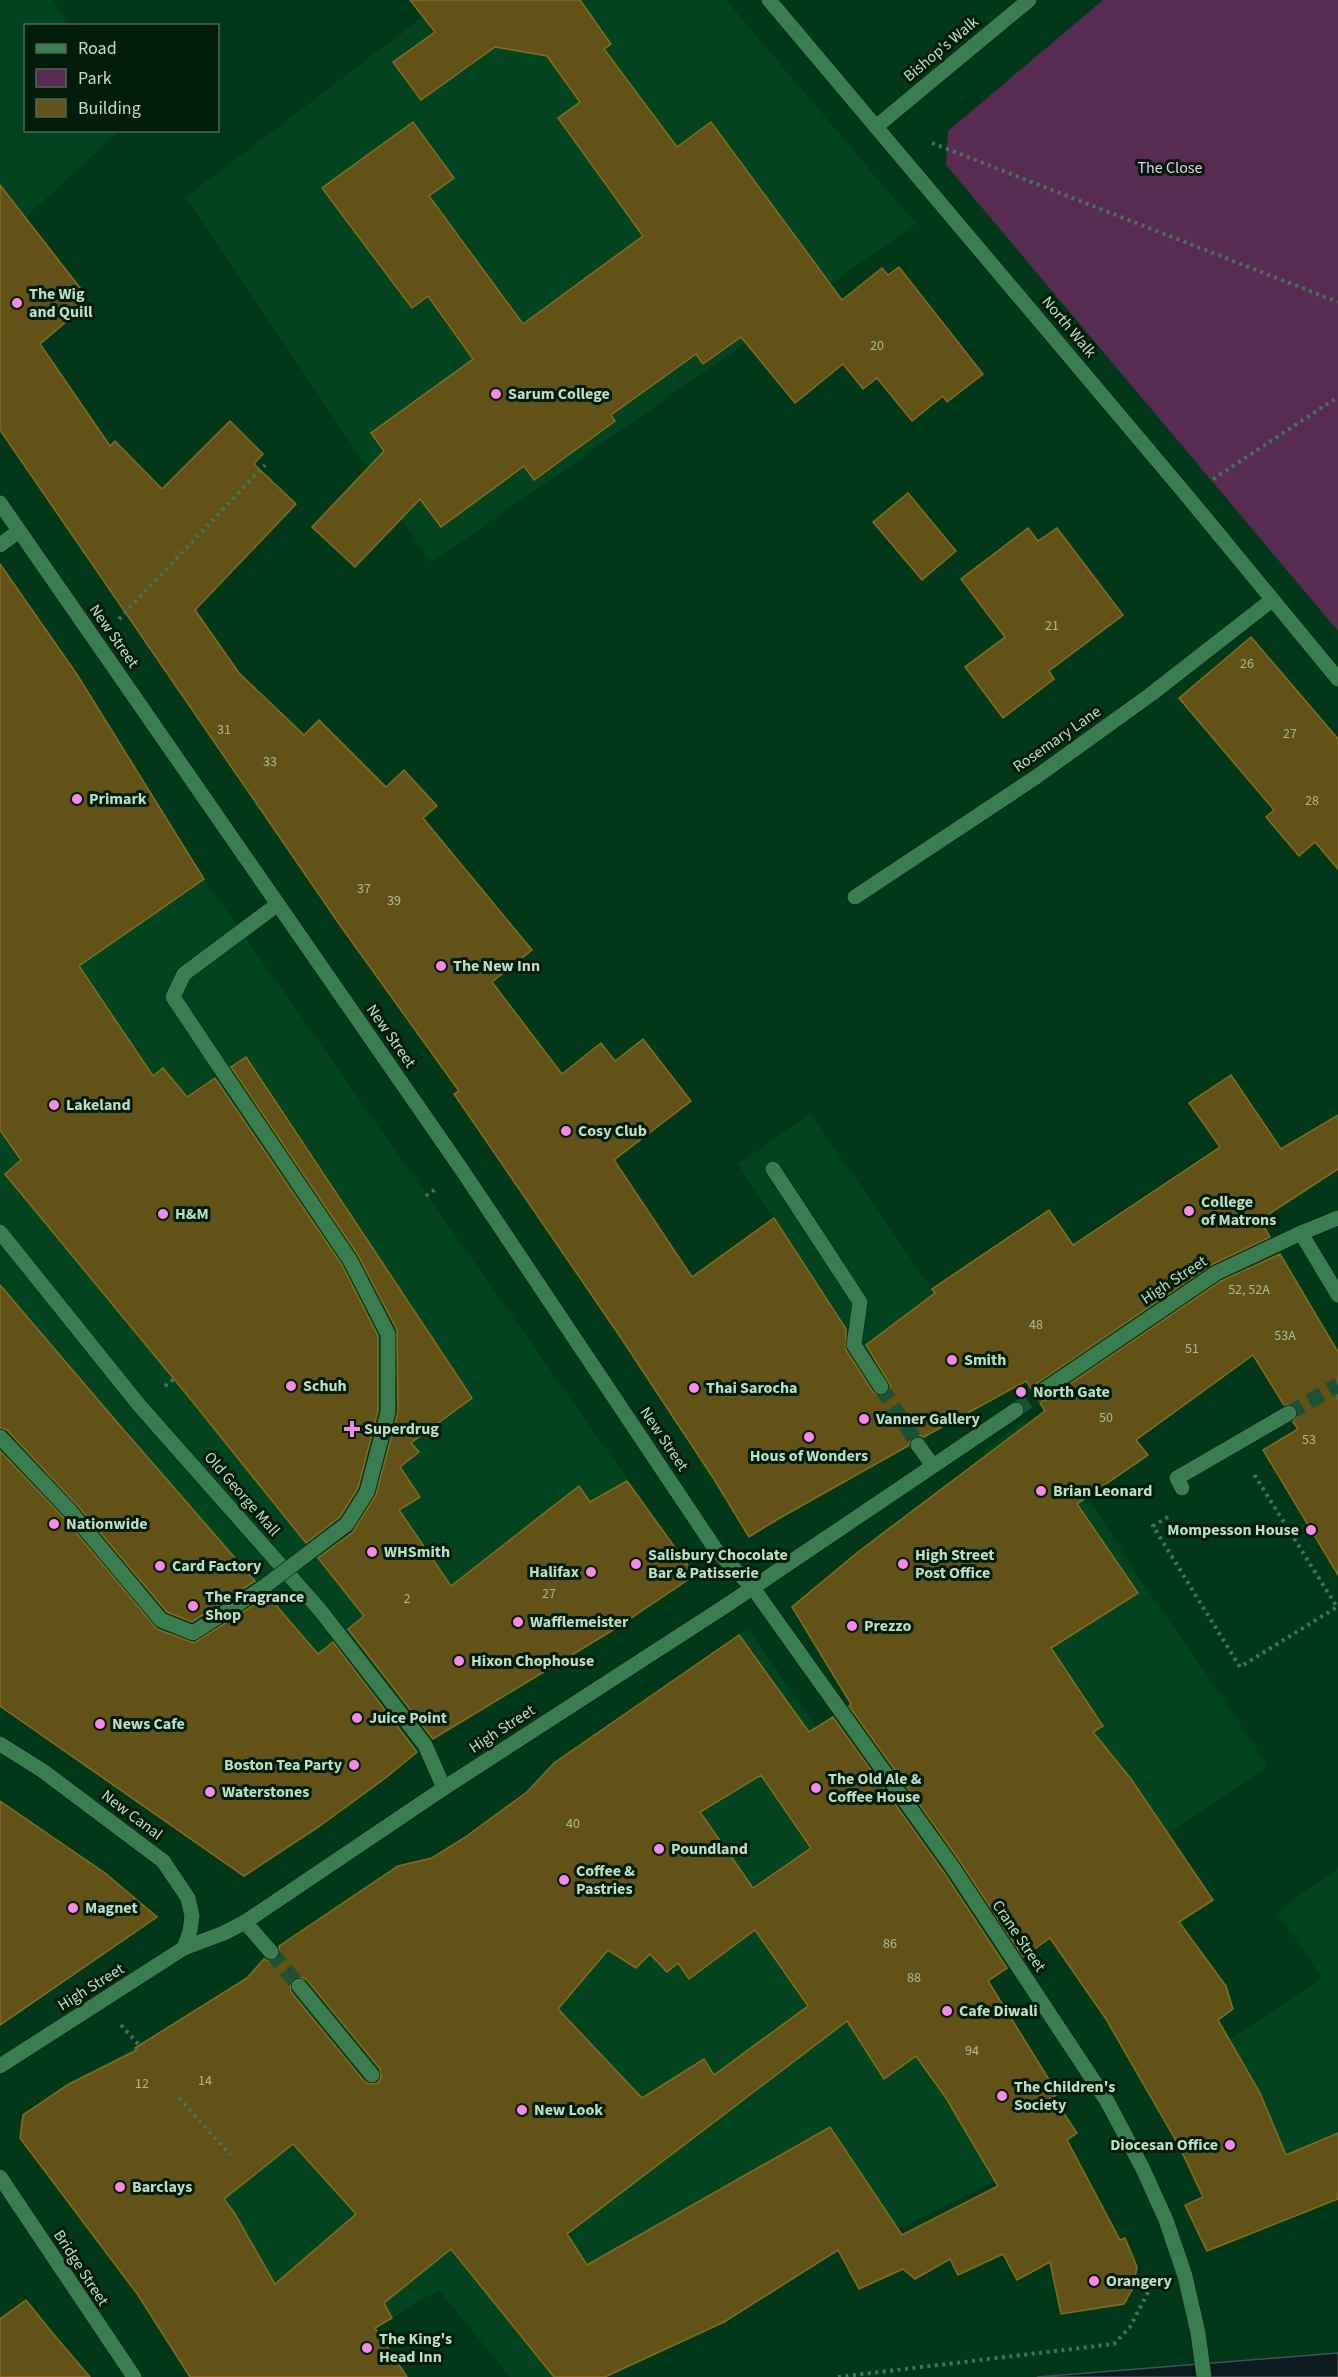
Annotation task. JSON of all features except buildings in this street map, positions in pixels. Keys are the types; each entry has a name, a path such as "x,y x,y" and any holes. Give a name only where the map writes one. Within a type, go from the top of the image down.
{"street":[{"name":"North Walk","path":"769,0 1188,497 1338,679"},
{"name":"Bishop's Walk","path":"877,126 1029,0"},
{"name":"New Street","path":"0,503 462,1170 716,1550 753,1588"},
{"path":"0,545 19,531"},
{"name":"Rosemary Lane","path":"855,897 1036,777 1150,695 1272,600"},
{"path":"0,1437 70,1511 161,1620 193,1633 261,1589 347,1524 367,1492 388,1412 387,1334 350,1260 173,997 184,974 278,904"},
{"path":"773,1169 860,1302 854,1345 880,1388"},
{"name":"High Street","path":"1041,1392 1216,1273 1338,1218"},
{"name":"Old George Mall","path":"0,1232 139,1405 320,1610 425,1745 444,1788"},
{"path":"1301,1233 1338,1295"},
{"name":"High Street","path":"0,2066 184,1948 225,1933 245,1922 444,1788 753,1588 1016,1410"},
{"path":"1182,1488 1177,1478 1288,1413"},
{"path":"918,1444 933,1466"},
{"name":"Crane Street","path":"753,1588 951,1865 1107,2100 1142,2167 1166,2220 1185,2276 1198,2333 1204,2377"},
{"name":"New Canal","path":"0,1744 43,1771 163,1861 188,1898 192,1916 184,1948"},
{"path":"245,1922 271,1952"},
{"path":"299,1986 372,2075"},
{"name":"Bridge Street","path":"0,2177 134,2377"}],"path":[{"path":"927,141 1338,302"},
{"path":"1188,497 1338,397"},
{"path":"97,643 265,465"},
{"path":"1153,1526 1240,1667 1336,1608 1251,1469"},
{"path":"179,2098 230,2155"},
{"path":"838,2377 1114,2344 1130,2327 1154,2281 1185,2276"}],"shaded area":[{"path":"0,0 53,0 69,24 24,24 24,132 118,132 0,241"},
{"name":"Sarum College","path":"445,0 726,0 916,224 431,563 186,197"},
{"path":"0,564 76,673 204,879 695,1575 433,1739 394,1773 249,1874 239,1873 0,1706"},
{"path":"811,1114 935,1294 927,1431 931,1436 910,1450 907,1446 749,1537 656,1393 742,1337 839,1318 738,1164"},
{"path":"1024,1420 1067,1465 1146,1588 1268,1766 1168,1833 843,1662 798,1601 858,1552 987,1454 985,1450"},
{"path":"748,1629 1002,2001 1058,2094 1054,2098 1077,2133 1017,2171 895,2230 889,2217 725,2322 605,2377 510,2377 439,2290 375,2328 407,2377 190,2377 138,2295 20,2138 23,2115 247,1978 267,1954 398,1866 432,1858 464,1838 527,1792 553,1764"},
{"path":"1338,1868 1338,2199 1207,2251 1185,2205 1203,2196 1179,2146 1145,2086 1229,2040 1322,1978 1277,1912"},
{"path":"1338,2353 1338,2377 1037,2377"}],"green space":[{"name":"The Close","path":"1103,0 1338,0 1338,631 946,165 948,131"}],"tunnel":[{"path":"1289,1413 1338,1385"},
{"path":"881,1387 918,1445"},
{"path":"1016,1410 1041,1392"},
{"path":"271,1952 299,1986"}],"place":[{"name":"The Wig and Quill","path":"17,303"},
{"name":"Sarum College","path":"496,394"},
{"name":"Primark","path":"77,799"},
{"name":"The New Inn","path":"441,966"},
{"name":"Lakeland","path":"54,1105"},
{"name":"Cosy Club","path":"566,1131"},
{"name":"College of Matrons","path":"1189,1211"},
{"name":"H&M","path":"163,1214"},
{"name":"Smith","path":"952,1360"},
{"name":"Schuh","path":"291,1386"},
{"name":"Thai Sarocha","path":"694,1388"},
{"name":"North Gate","path":"1021,1392"},
{"name":"Vanner Gallery","path":"864,1419"},
{"name":"Superdrug","path":"352,1429"},
{"name":"Hous of Wonders","path":"809,1437"},
{"name":"Brian Leonard","path":"1041,1491"},
{"name":"Nationwide","path":"54,1524"},
{"name":"Mompesson House","path":"1311,1530"},
{"name":"WHSmith","path":"372,1552"},
{"name":"Salisbury Chocolate Bar & Patisserie","path":"636,1564"},
{"name":"High Street Post Office","path":"903,1564"},
{"name":"Card Factory","path":"160,1566"},
{"name":"Halifax","path":"591,1572"},
{"name":"The Fragrance Shop","path":"193,1606"},
{"name":"Wafflemeister","path":"518,1622"},
{"name":"Prezzo","path":"852,1626"},
{"name":"Hixon Chophouse","path":"459,1661"},
{"name":"Juice Point","path":"357,1718"},
{"name":"News Cafe","path":"100,1724"},
{"name":"Boston Tea Party","path":"354,1765"},
{"name":"The Old Ale & Coffee House","path":"816,1788"},
{"name":"Waterstones","path":"210,1792"},
{"name":"Poundland","path":"659,1849"},
{"name":"Coffee & Pastries","path":"564,1880"},
{"name":"Magnet","path":"73,1908"},
{"name":"Cafe Diwali","path":"947,2011"},
{"name":"The Children's Society","path":"1002,2096"},
{"name":"New Look","path":"522,2110"},
{"name":"Diocesan Office","path":"1230,2145"},
{"name":"Barclays","path":"120,2187"},
{"name":"Orangery","path":"1094,2281"},
{"name":"The King's Head Inn","path":"367,2348"}]}
